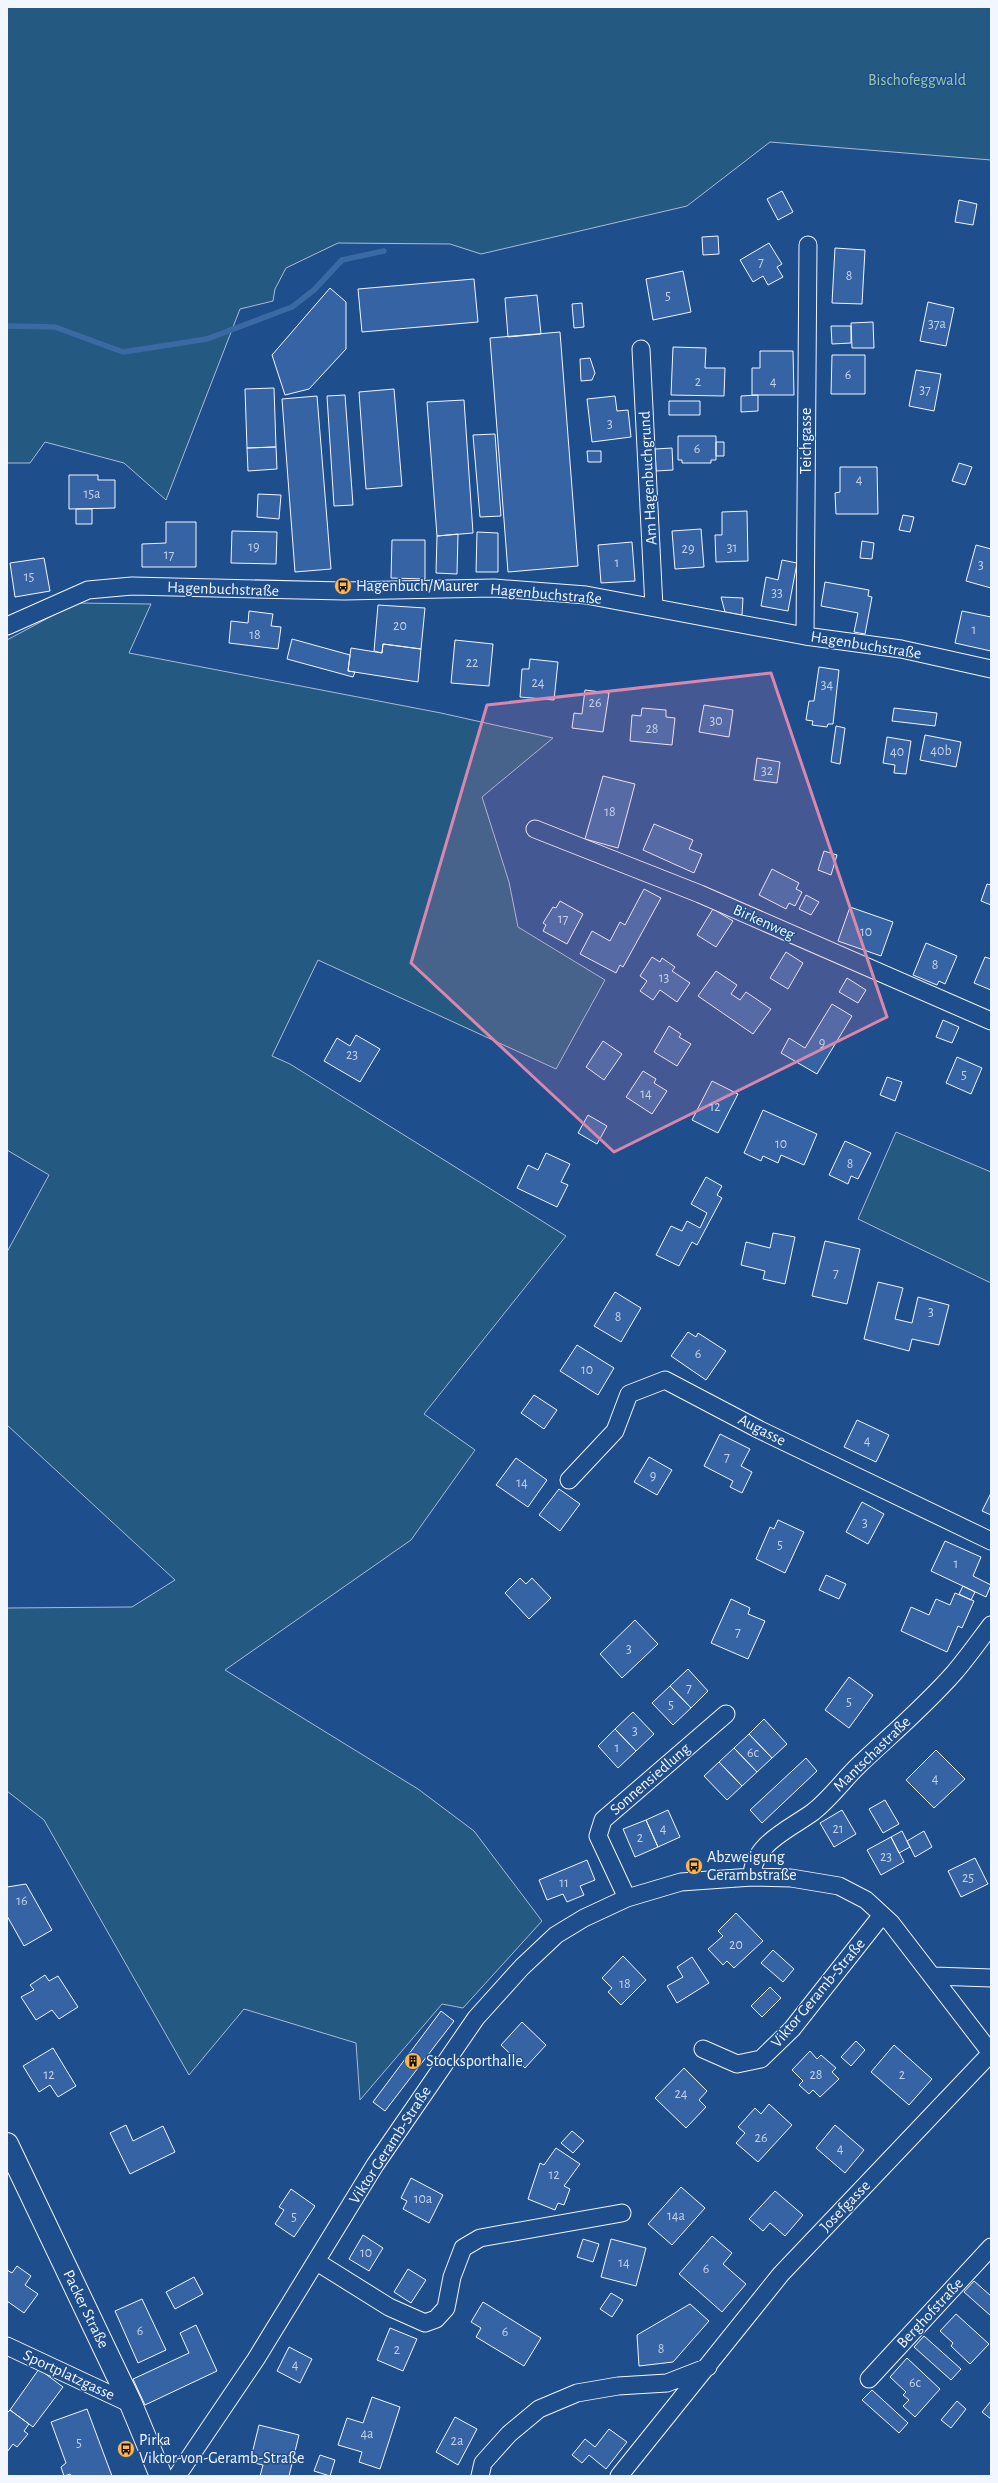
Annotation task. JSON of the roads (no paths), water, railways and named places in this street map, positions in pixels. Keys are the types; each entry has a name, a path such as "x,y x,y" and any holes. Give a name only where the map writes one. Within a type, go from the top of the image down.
{"main road":[{"name":"Packer Straße","path":"7,2144 131,2404 161,2476"}],"street":[{"name":"Teichgasse","path":"805,636 808,245"},
{"name":"Am Hagenbuchgrund","path":"641,349 654,607"},
{"name":"Hagenbuchstraße","path":"7,626 88,590 132,586 344,591 494,588 586,595 805,636 901,649 991,669"},
{"name":"Birkenweg","path":"535,829 700,894 991,1021"},
{"name":"Augasse","path":"569,1480 615,1430 629,1394 665,1380 760,1430 991,1541"},
{"name":"Mantschastraße","path":"752,1877 752,1866 766,1846 785,1829 814,1811 859,1764 914,1714 954,1672 991,1625"},
{"name":"Sonnensiedlung","path":"627,1898 598,1836 603,1820 726,1714"},
{"name":"Viktor Geramb-Straße","path":"176,2476 256,2359 317,2262 375,2165 476,2018 522,1967 556,1935 584,1918 627,1898 681,1882 752,1877 790,1878 838,1886 866,1900 882,1915 934,1976"},
{"name":"Viktor Geramb-Straße","path":"703,2049 737,2064 761,2060 792,2029 882,1915"},
{"path":"934,1976 991,1978"},
{"path":"934,1976 991,2053"},
{"name":"Josefgasse","path":"619,2476 708,2367 781,2274 991,2053"},
{"path":"317,2262 389,2307 425,2323 436,2318 446,2308 452,2277 463,2248 480,2238 622,2213"},
{"name":"Berghofstraße","path":"869,2380 991,2247"},
{"name":"Sportplatzgasse","path":"7,2346 131,2404"},
{"path":"480,2476 483,2463 509,2434 539,2409 577,2393 618,2386 667,2383 708,2367"}],"waterway":[{"path":"7,326 55,327 123,352 207,339 292,307 314,290 342,260 384,251"}],"place":[{"name":"Hagenbuch/Maurer","path":"343,586"},
{"name":"Abzweigung Gerambstraße","path":"694,1866"},
{"name":"Stocksporthalle","path":"413,2061"},
{"name":"Pirka Viktor-von-Geramb-Straße","path":"126,2449"}],"park label":[{"name":"Bischofeggwald","path":"917,80"}]}
